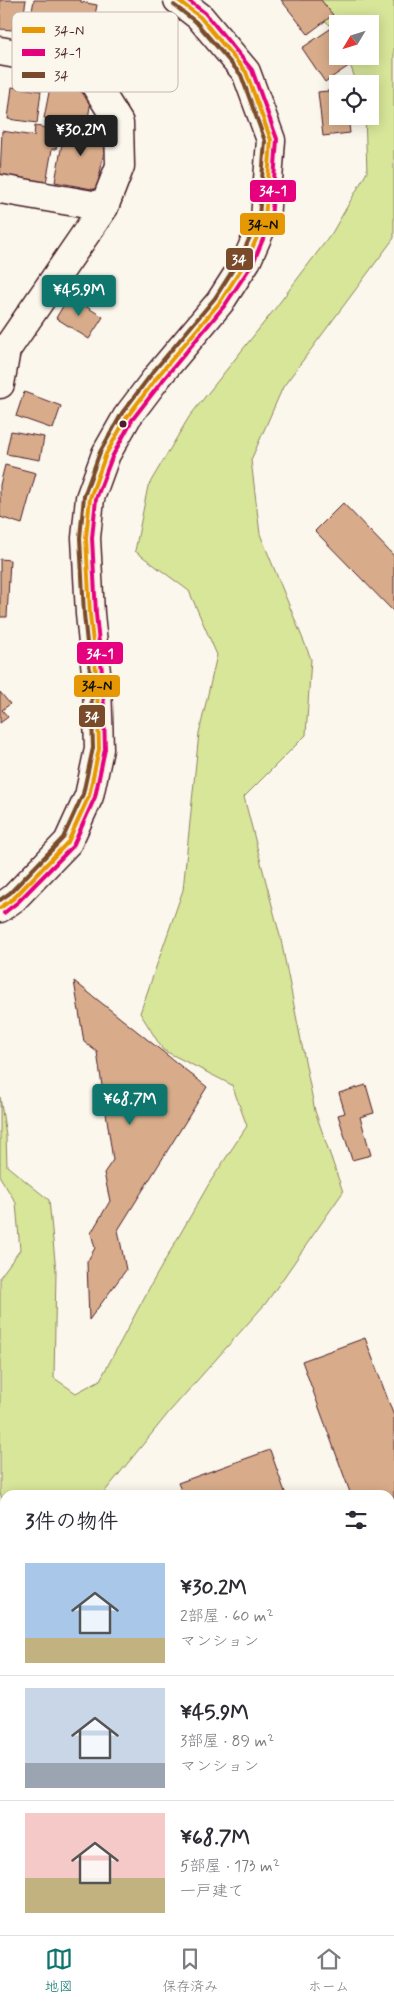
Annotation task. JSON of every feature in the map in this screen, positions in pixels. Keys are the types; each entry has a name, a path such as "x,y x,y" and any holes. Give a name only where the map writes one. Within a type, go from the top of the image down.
{"street":[{"path":"0,908 14,898 68,842 89,796 98,749 97,682 90,614 86,538 90,498 106,454 126,418 158,376 220,302 247,260 264,219 271,140 246,72 200,16 178,0"},
{"path":"0,384 3,350 104,207 120,166 119,123 101,92"},
{"path":"0,189 104,207"}],"green space":[{"path":"301,0 394,0 394,238 283,387 251,460 260,534 311,659 306,735 244,797 281,940 315,1111 343,1192 266,1303 170,1411 106,1490 0,1490 0,1277 20,1250 16,1203 0,1177 0,1097 6,1136 7,1166 49,1200 56,1271 54,1378 76,1393 100,1380 152,1283 210,1182 247,1126 232,1085 163,1050 140,1013 183,890 199,733 217,655 189,591 135,551 148,486 189,417 332,233 367,172 365,125 379,125 379,75 354,75 350,65 379,65 379,15 329,15 329,24"}],"building":[{"path":"0,0 26,0 24,12 12,12 12,30 0,29"},
{"path":"34,0 81,0 81,2 97,5 96,12 32,12"},
{"path":"281,0 321,0 333,15 329,15 329,18 308,34"},
{"path":"329,30 329,65 350,65 335,75 329,75 329,79 325,82 302,48"},
{"path":"12,87 12,92 41,92 37,123 8,119"},
{"path":"329,91 329,125 349,125 350,133 323,136 318,92"},
{"path":"49,92 85,92 91,100 88,119 79,117 78,125 44,118"},
{"path":"82,123 98,126 96,133 107,135 97,190 55,182 65,127 80,131"},
{"path":"35,126 59,130 56,149 52,149 46,183 0,176 2,131 34,136"},
{"path":"69,296 103,317 89,339 56,318"},
{"path":"24,392 61,406 53,429 16,416"},
{"path":"11,431 44,437 40,460 6,454"},
{"path":"5,465 36,473 22,524 0,517 0,485"},
{"path":"343,503 394,556 394,612 315,531"},
{"path":"0,559 10,560 7,617 0,617"},
{"path":"0,692 10,704 2,710 8,717 0,723"},
{"path":"74,981 207,1087 118,1230 126,1270 89,1320 87,1262 95,1248 91,1233 110,1201 104,1173 113,1160 97,1052 84,1042"},
{"path":"366,1085 374,1113 360,1117 371,1155 352,1160 338,1115 345,1113 339,1093"},
{"path":"365,1338 394,1416 394,1490 349,1490 302,1361"},
{"path":"270,1450 284,1490 181,1490 178,1483"}],"transit line":[{"name":"34-N","path":"0,908 14,898 68,842 89,796 99,749 97,682 90,614 86,538 90,498 106,454 127,417 158,376 220,302 247,260 265,219 271,140 246,72 200,17 178,0"},
{"name":"34-1","path":"4,913 18,902 73,846 95,797 105,749 103,682 96,614 92,538 96,499 112,457 132,420 225,305 253,263 271,220 277,139 252,70 205,13 188,0"},
{"name":"34","path":"0,900 10,893 63,838 83,794 93,748 91,682 84,614 80,538 84,496 100,452 122,413 153,372 215,298 241,257 259,217 265,141 241,75 196,22 174,5"}]}
